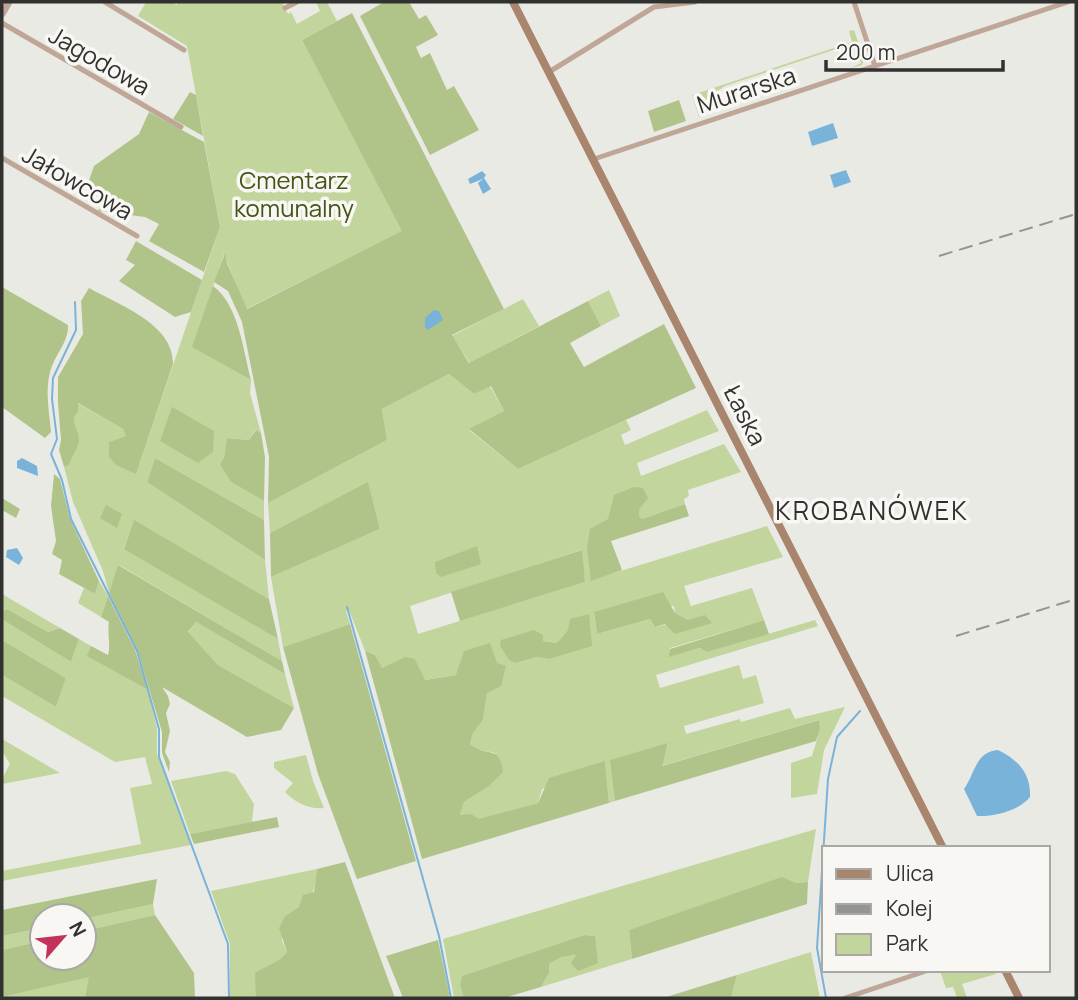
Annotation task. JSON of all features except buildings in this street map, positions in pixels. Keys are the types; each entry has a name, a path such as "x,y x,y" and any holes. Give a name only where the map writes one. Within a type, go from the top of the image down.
{"main road":[{"name":"Łaska","path":"513,2 942,846"},
{"path":"1006,972 1019,998"}],"street":[{"path":"2,14 9,2"},
{"path":"105,2 184,50"},
{"path":"285,8 297,2"},
{"path":"549,72 654,7 695,2"},
{"path":"854,2 876,66"},
{"name":"Murarska","path":"594,159 1068,2"},
{"name":"Jagodowa","path":"2,23 180,127"},
{"name":"Jałowcowa","path":"2,158 137,236"},
{"path":"845,998 923,972"}],"green space":[{"name":"Cmentarz komunalny","path":"146,2 172,2 177,5 177,2 282,2 297,24 320,11 316,2 327,2 337,21 302,40 403,231 246,309 224,254 193,347 251,380 250,393 261,433 255,430 249,440 227,438 224,458 231,482 264,501 264,520 155,458 147,482 265,560 269,599 134,521 124,548 278,639 282,661 119,565 109,593 103,571 73,502 64,467 69,465 77,447 79,437 72,424 77,403 123,429 127,436 109,442 136,474 220,227 187,46 138,16"},
{"path":"384,2 409,2 419,19 426,15 438,35 416,47 421,58 430,53 447,90 454,86 479,130 430,155 360,16"},
{"path":"352,13 504,309 452,335 469,363 588,301 601,326 570,343 584,367 664,324 696,388 518,469 469,429 504,411 491,386 474,394 449,374 382,409 387,440 268,503 269,457 242,322 228,291 214,282 225,253 247,309 402,231 302,40"},
{"path":"854,30 864,59 862,65 851,68 861,63 854,43 725,86 716,92 704,115 699,117 692,95 852,42 849,31"},
{"path":"190,92 196,95 203,136 173,119"},
{"path":"679,100 686,121 654,132 648,111"},
{"path":"149,112 204,142 220,227 204,272 149,241 159,224 145,217 98,211 108,194 88,183 94,166 139,134"},
{"path":"136,241 202,280 191,312 175,317 119,281 135,265 126,260"},
{"path":"213,286 229,304 234,316 251,380 192,347"},
{"path":"2,287 68,325 65,341 54,361 48,382 51,432 45,438 2,407"},
{"path":"89,288 143,317 165,338 171,350 173,364 136,474 116,465 109,457 109,442 126,436 123,429 78,403 74,421 79,441 69,465 64,467 59,450 61,440 58,377 83,334 81,301"},
{"path":"609,290 620,316 601,326 588,301"},
{"path":"523,299 539,326 470,363 452,336"},
{"path":"449,374 474,394 490,386 504,411 469,430 518,469 626,420 631,430 621,435 625,445 707,410 719,431 637,463 641,476 724,444 741,472 688,490 689,496 684,499 685,504 642,519 639,516 640,508 608,519 591,580 767,526 783,557 684,586 691,606 752,588 764,620 670,648 668,656 701,648 707,652 815,620 818,626 656,675 660,688 739,665 743,679 756,675 764,703 684,726 686,734 790,708 795,719 845,707 824,750 817,794 791,798 791,763 812,756 820,730 818,720 661,766 668,744 611,760 615,801 609,803 605,762 542,789 538,803 479,820 460,815 464,802 488,787 495,753 477,749 470,744 473,733 483,720 487,693 456,675 424,680 415,659 381,668 375,655 365,651 349,610 346,611 350,624 283,647 271,577 380,529 368,483 270,533 268,503 387,440 382,409","holes":["581,550 585,582 418,634 410,606","674,606 675,613 687,620 655,627 650,619 597,634 594,613","568,630 549,659 537,657 516,663 510,661 508,655 543,641 557,643"]},
{"path":"172,407 214,431 213,452 198,463 160,441"},
{"path":"256,430 261,433 265,457 264,501 231,482 220,464 224,458 227,438 249,440"},
{"path":"155,458 264,520 265,560 147,482"},
{"path":"54,474 60,479 70,519 99,581 95,594 59,574 62,560 52,554 56,541 51,506"},
{"path":"368,482 380,529 271,577 270,533"},
{"path":"634,487 643,488 648,498 640,508 639,516 642,519 685,504 689,516 611,541 622,570 591,581 587,548 590,529 608,519 614,495"},
{"path":"2,498 20,509 16,518 2,510"},
{"path":"106,505 122,514 117,528 100,518"},
{"path":"134,520 269,599 278,639 124,549"},
{"path":"477,546 481,564 441,577 436,573 435,562"},
{"path":"582,550 585,582 460,621 451,592"},
{"path":"118,565 282,661 285,674 196,622 188,632 218,665 294,708 281,730 247,737 162,687 170,704 166,713 170,731 165,752 170,762 169,772 162,753 162,732 138,652 109,593"},
{"path":"99,581 108,596 101,617 78,603 84,588 95,594"},
{"path":"663,592 675,613 688,620 705,615 712,623 675,634 665,624 655,627 650,619 597,634 594,612"},
{"path":"2,594 60,628 48,632 7,609 2,612"},
{"path":"108,596 135,650 148,690 87,656 91,646 108,655 109,622 101,617"},
{"path":"7,609 48,632 60,628 79,639 71,662 3,620 2,612"},
{"path":"589,614 592,646 549,659 537,657 516,663 510,661 500,646 501,640 534,630 543,635 543,641 557,643 568,630 570,619"},
{"path":"2,616 3,620 71,662 79,639 91,646 88,656 148,690 157,728 157,754 191,845 2,881 2,871 141,844 130,788 152,784 145,757 115,762 2,696 2,675 56,707 66,678 2,640"},
{"path":"764,620 769,634 707,652 700,648 668,657 670,649"},
{"path":"196,622 285,674 294,708 218,665 188,633"},
{"path":"350,624 416,861 357,879 318,774 283,647"},
{"path":"2,640 66,678 56,707 2,675"},
{"path":"490,643 497,663 506,666 501,686 487,693 483,720 473,733 470,744 496,755 503,772 488,787 464,802 460,815 471,814 479,819 538,803 549,778 605,761 609,803 422,859 365,651 375,655 382,668 405,657 415,659 425,680 456,675 464,651"},
{"path":"819,720 820,730 816,741 615,801 610,760 668,743 662,766"},
{"path":"2,739 60,773 2,784 10,764 2,751"},
{"path":"306,755 324,808 308,806 289,796 285,792 293,783 274,768 274,762"},
{"path":"226,771 235,774 254,804 252,822 190,834 171,781"},
{"path":"277,817 279,827 194,844 190,834"},
{"path":"816,829 808,882 796,883 629,930 632,959 541,987 549,973 549,964 562,957 577,955 595,936 584,935 462,976 460,985 464,998 454,998 443,939"},
{"path":"345,862 395,998 256,998 255,973 287,952 279,928 285,916 299,907 303,895 314,892 317,869"},
{"path":"317,869 310,898 285,916 282,941 287,952 256,973 256,998 230,998 230,944 211,891"},
{"path":"782,877 796,883 808,882 807,904 632,959 629,930"},
{"path":"157,879 153,904 98,916 98,902 42,902"},
{"path":"153,904 155,915 98,928 98,916"},
{"path":"28,905 28,931 2,936 2,910"},
{"path":"155,915 194,973 195,998 85,998 89,977 2,997 2,950 28,944 28,972 98,972 98,928"},
{"path":"28,931 28,944 2,950 2,936"},
{"path":"584,935 595,936 598,963 578,971 571,963 576,955 562,957 549,964 549,973 541,987 504,998 464,998 460,985 462,976"},
{"path":"438,940 450,998 403,998 386,956"},
{"path":"811,952 820,998 731,998 737,975"},
{"path":"940,972 996,974 962,984 967,998 957,998 953,987 946,988"},
{"path":"737,975 731,998 663,998"},
{"path":"90,976 85,998 2,998 2,997"}],"water":[{"path":"833,123 838,138 812,146 808,132"},
{"path":"846,170 851,182 834,188 830,175"},
{"path":"482,171 491,189 483,194 478,183 483,179 470,184 468,179"},
{"path":"434,310 439,311 443,320 428,330 425,327 425,318"},
{"path":"22,458 37,466 38,476 17,468 17,461"},
{"path":"17,548 23,558 19,565 6,557 7,550"},
{"path":"998,750 1022,768 1030,788 1030,797 1020,806 1006,812 977,816 964,789 980,759"}],"waterway":[{"path":"75,302 76,330 53,378 52,399 57,439 51,454 62,480 71,519 137,651 159,729 159,757 228,944 229,998"},
{"path":"347,607 439,936 451,998"},
{"path":"824,846 828,779 837,737 860,711"},
{"path":"822,871 817,948 826,998"}],"railway":[{"path":"939,256 1076,214"},
{"path":"956,636 1076,599"}],"district":[{"name":"KROBANÓWEK","path":"872,510"}]}
